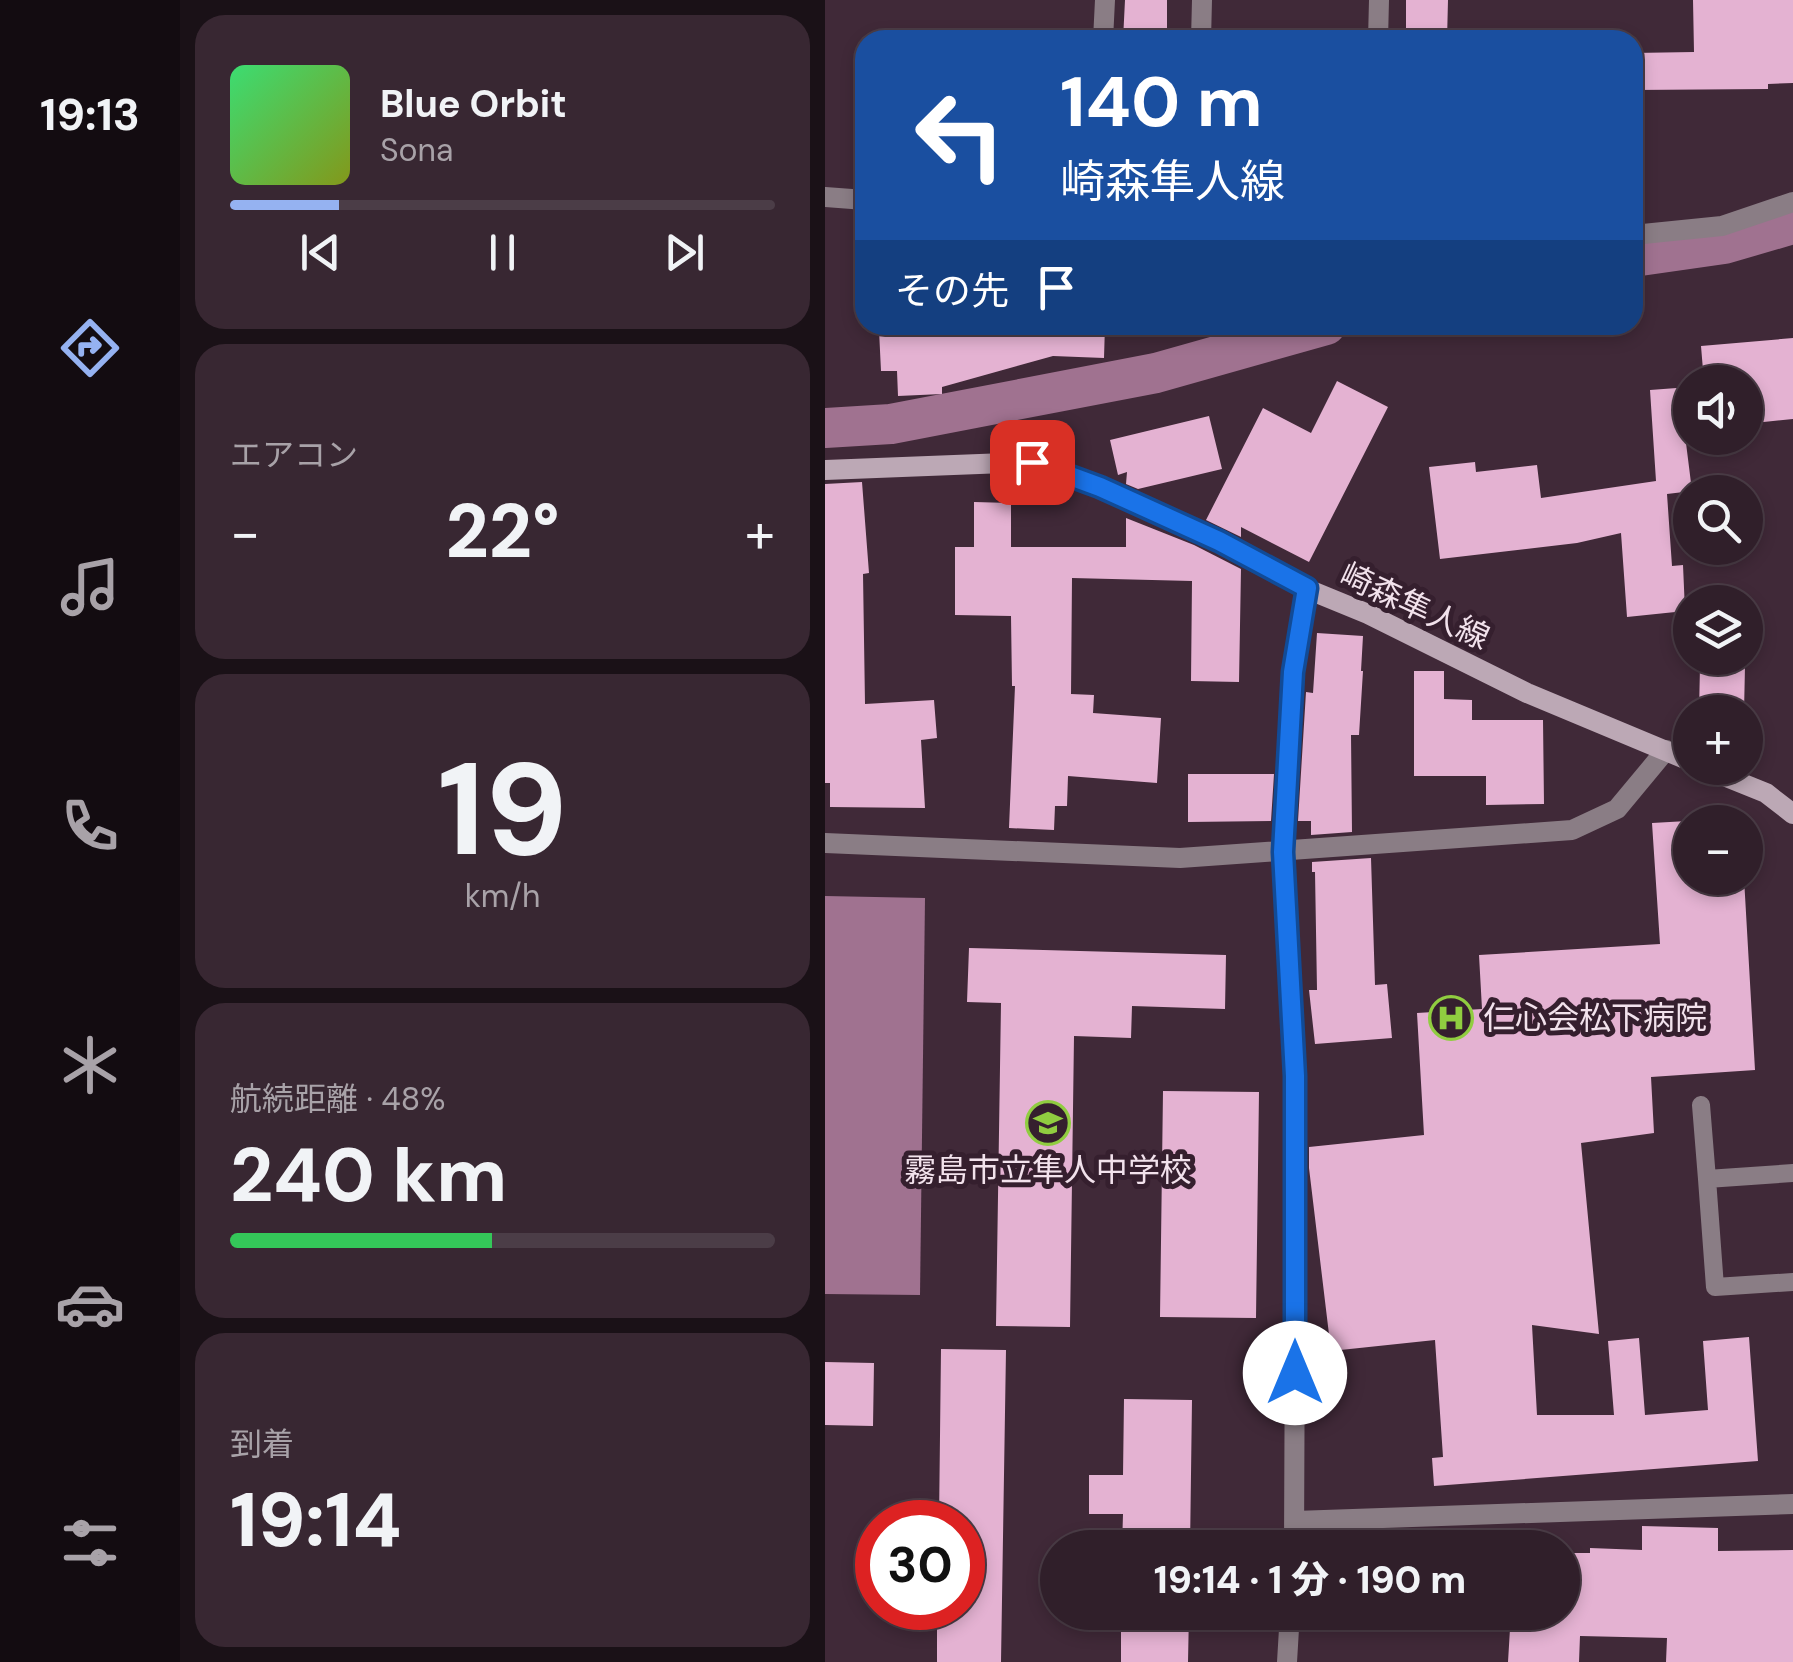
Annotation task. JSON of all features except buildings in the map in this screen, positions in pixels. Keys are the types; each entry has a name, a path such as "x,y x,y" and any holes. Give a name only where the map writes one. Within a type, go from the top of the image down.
{"main road":[{"name":"崎森隼人線","path":"825,470 1032,462 1100,487 1219,541 1307,588 1527,693 1673,753"},
{"path":"1746,785 1766,793 1793,814"}],"street":[{"path":"1104,30 1105,0"},
{"path":"1201,30 1202,0"},
{"path":"1378,30 1379,0"},
{"path":"825,198 855,200"},
{"path":"1643,234 1722,226 1793,202"},
{"path":"1294,1530 1295,1076 1283,852 1293,672 1307,588"},
{"path":"825,843 1180,858 1572,830 1617,809 1666,750"},
{"path":"1295,1521 1793,1504"},
{"path":"1287,1662 1289,1630"}],"lane":[{"path":"1701,1104 1715,1287 1793,1282"},
{"path":"1707,1179 1793,1173"}],"shaded area":[{"path":"825,896 925,898 920,1295 825,1294"}],"waterway":[{"path":"1643,256 1724,244 1793,224"},
{"path":"825,428 891,424 1156,373 1291,335"}],"place":[{"name":"仁心会松下病院","path":"1451,1018"},
{"name":"霧島市立隼人中学校","path":"1048,1123"}],"route":[{"path":"1032,462 1100,487 1219,541 1307,588 1293,672 1283,852 1295,1076 1295,1373"}]}
